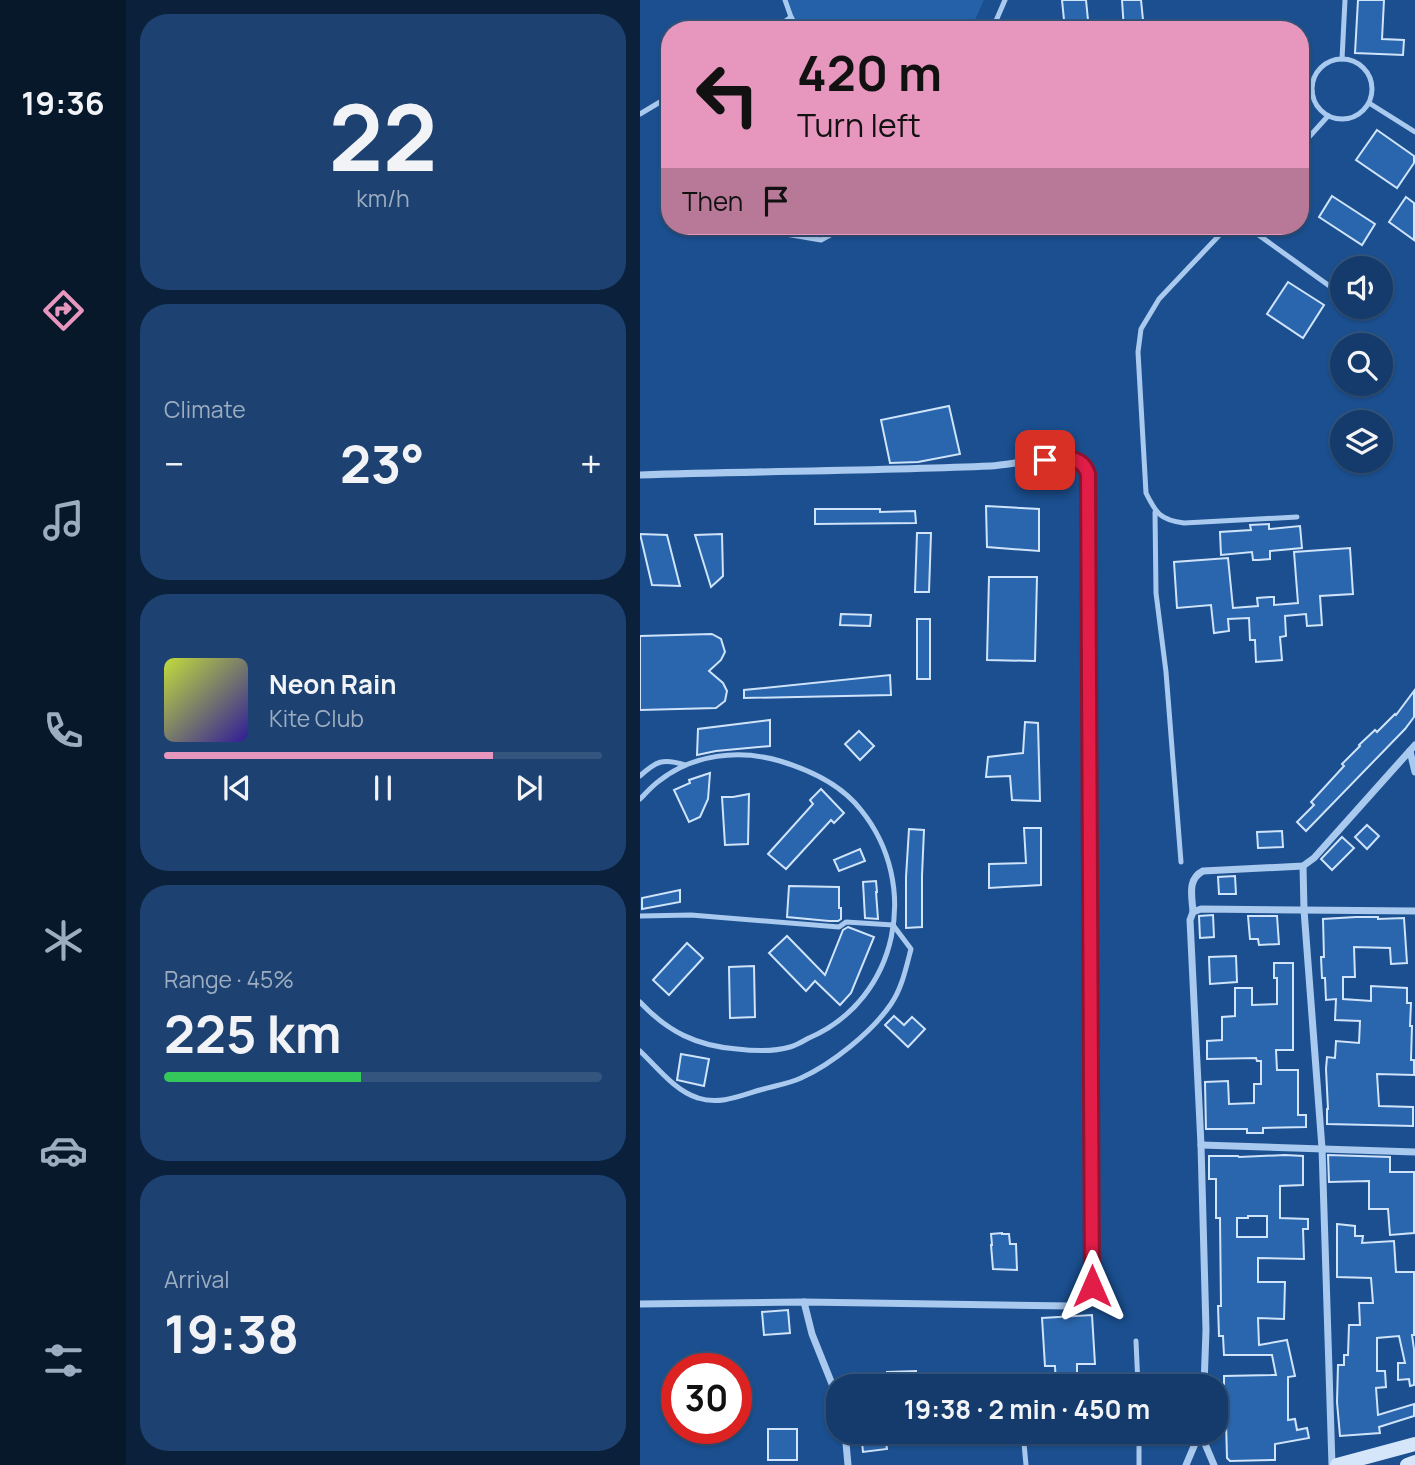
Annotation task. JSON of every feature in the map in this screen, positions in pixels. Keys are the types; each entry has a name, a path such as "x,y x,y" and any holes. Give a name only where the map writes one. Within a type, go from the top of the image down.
{"main road":[{"path":"1334,1465 1415,1444"},
{"path":"1407,1465 1415,1462"}],"street":[{"path":"640,475 999,466 1067,457 1079,460 1086,466 1092,1286 1089,1295 1081,1304 1070,1307 804,1302 640,1304"},
{"path":"1412,748 1415,772"},
{"path":"1204,1374 1206,1329 1201,1145 1190,920 1193,912 1193,880 1203,871 1303,866 1314,858 1412,748"},
{"path":"1303,866 1321,1148 1334,1465"},
{"path":"1193,912 1201,909 1415,911"},
{"path":"1201,1145 1415,1152"},
{"path":"804,1302 812,1334 828,1374"},
{"path":"846,1444 848,1465"},
{"path":"1187,1465 1195,1444"},
{"path":"1205,1444 1214,1465"}],"lane":[{"path":"785,0 793,21"},
{"path":"996,21 1005,0"},
{"path":"1342,59 1345,0"},
{"path":"785,21 791,17"},
{"path":"1330,61 1354,61 1371,79 1369,103 1362,112 1351,118 1328,116 1317,105 1312,90 1320,68 1330,61"},
{"path":"640,114 661,101"},
{"path":"1369,103 1415,132"},
{"path":"1309,136 1328,116"},
{"path":"792,235 821,240 830,235"},
{"path":"1181,862 1166,672 1156,593 1155,512 1146,492 1139,352 1141,329 1159,299 1219,235"},
{"path":"1259,235 1330,286"},
{"path":"1155,512 1169,521 1184,523 1297,517"},
{"path":"640,799 659,781 685,765 714,756 742,755 776,760 809,771 835,786 860,808 876,832 895,888 895,916 888,947 867,993 849,1013 823,1032 790,1047 758,1051 721,1048 686,1038 656,1019 640,1002"},
{"path":"640,776 653,765 663,761 685,765"},
{"path":"640,916 691,915 838,927 846,922 893,925 911,949 904,976 892,1003 876,1023 835,1058 799,1079 728,1100 710,1101 694,1097 678,1087 640,1051"},
{"path":"1136,1341 1137,1374"},
{"path":"1024,1444 1026,1465"},
{"path":"1139,1444 1139,1465"}],"shaded area":[{"path":"784,0 984,0 974,21 795,21"}],"building":[{"path":"1062,0 1086,0 1088,21 1064,21"},
{"path":"1122,0 1141,0 1143,21 1123,21"},
{"path":"1358,0 1384,0 1382,39 1404,40 1403,55 1355,53"},
{"path":"1377,130 1414,156 1414,163 1397,188 1356,160"},
{"path":"1332,196 1375,224 1362,245 1319,217"},
{"path":"1406,197 1414,203 1414,240 1389,222"},
{"path":"1288,282 1324,305 1303,338 1267,314"},
{"path":"949,406 960,454 918,462 890,463 881,420"},
{"path":"986,506 1039,509 1039,551 987,547"},
{"path":"815,509 915,511 916,523 815,524"},
{"path":"1269,524 1269,529 1300,526 1302,548 1270,551 1270,559 1253,560 1252,552 1221,555 1220,532 1251,530 1250,525"},
{"path":"917,533 931,533 929,592 915,592"},
{"path":"640,534 667,535 680,586 652,585"},
{"path":"722,534 723,576 711,587 695,535"},
{"path":"1350,548 1353,594 1320,596 1322,625 1307,626 1306,614 1285,616 1286,636 1280,637 1282,660 1256,662 1255,640 1250,640 1249,618 1228,619 1229,631 1214,633 1211,605 1177,608 1174,562 1228,558 1233,608 1258,606 1257,598 1270,597 1274,597 1274,605 1298,603 1294,552"},
{"path":"989,577 1037,577 1035,661 987,660"},
{"path":"841,614 871,615 870,626 840,625"},
{"path":"917,619 930,619 930,679 917,679"},
{"path":"712,634 721,639 725,652 709,671 723,683 727,691 725,701 716,708 640,710 640,636"},
{"path":"890,675 891,695 744,698 744,690"},
{"path":"1414,691 1414,717 1405,729 1306,831 1297,822 1314,805 1311,802 1359,745 1396,715"},
{"path":"770,720 770,746 697,755 698,729"},
{"path":"1025,722 1038,723 1040,801 1012,800 1010,776 986,777 988,757 1023,753"},
{"path":"859,731 874,746 860,760 845,744"},
{"path":"710,773 708,799 700,817 689,822 674,790 690,783 689,780"},
{"path":"821,789 844,813 834,823 831,820 786,869 768,854 813,804 810,800"},
{"path":"749,794 748,844 725,845 722,797"},
{"path":"1367,825 1379,836 1367,849 1355,837"},
{"path":"1024,828 1041,828 1041,885 989,888 989,864 1026,863"},
{"path":"909,829 924,830 922,927 906,928 906,877"},
{"path":"1282,831 1283,847 1258,848 1257,832"},
{"path":"1342,837 1354,848 1332,870 1321,859"},
{"path":"860,849 865,861 839,871 834,860"},
{"path":"1235,876 1236,894 1219,894 1218,877"},
{"path":"876,881 878,919 865,918 863,882"},
{"path":"789,886 839,887 841,919 829,921 787,917"},
{"path":"680,890 680,902 642,909 642,898"},
{"path":"1213,915 1214,937 1200,938 1199,916"},
{"path":"1248,916 1277,916 1279,944 1259,945 1258,939 1250,939"},
{"path":"1404,918 1407,963 1391,964 1390,948 1354,947 1355,977 1343,977 1343,999 1371,1001 1371,986 1407,988 1407,1003 1411,1003 1411,1060 1414,1060 1414,1075 1377,1074 1379,1106 1413,1107 1413,1126 1327,1124 1327,1057 1335,1058 1336,1041 1359,1043 1360,1021 1335,1020 1336,999 1326,1000 1321,957 1324,957 1323,919"},
{"path":"848,927 874,937 851,993 840,1005 815,981 806,991 769,953 787,936 825,975 843,930"},
{"path":"687,943 703,958 669,995 653,980"},
{"path":"1236,956 1237,982 1210,984 1209,957"},
{"path":"1274,963 1293,963 1293,1050 1276,1050 1277,1070 1298,1070 1298,1115 1306,1115 1306,1127 1263,1128 1263,1133 1247,1133 1247,1129 1206,1129 1205,1082 1228,1081 1229,1104 1254,1103 1254,1084 1261,1084 1261,1061 1256,1058 1207,1059 1207,1041 1222,1040 1222,1017 1235,1016 1235,988 1252,988 1252,1005 1277,1004"},
{"path":"754,966 755,1017 730,1018 729,967"},
{"path":"894,1016 904,1025 912,1017 925,1029 908,1047 885,1025"},
{"path":"681,1054 709,1059 704,1086 677,1080"},
{"path":"1328,1155 1390,1157 1390,1172 1414,1172 1414,1233 1390,1235 1388,1209 1369,1209 1369,1181 1329,1182"},
{"path":"1209,1156 1303,1156 1303,1185 1280,1186 1280,1218 1308,1219 1308,1229 1303,1229 1304,1259 1258,1258 1258,1282 1285,1282 1284,1319 1258,1318 1259,1345 1287,1340 1295,1376 1288,1377 1288,1420 1295,1419 1297,1430 1307,1428 1309,1438 1275,1444 1275,1460 1230,1461 1227,1458 1228,1376 1276,1375 1272,1355 1224,1355 1223,1336 1219,1336 1220,1218 1216,1218 1216,1179 1209,1179","holes":["1267,1216 1267,1237 1237,1237 1237,1218"]},
{"path":"1337,1224 1355,1226 1355,1236 1363,1236 1362,1243 1394,1241 1396,1272 1414,1272 1414,1385 1410,1386 1409,1379 1398,1380 1398,1363 1405,1363 1399,1336 1377,1338 1377,1371 1385,1371 1386,1387 1376,1388 1378,1415 1414,1404 1414,1416 1379,1427 1380,1433 1340,1436 1338,1365 1344,1365 1344,1355 1348,1355 1349,1325 1360,1325 1359,1303 1373,1303 1371,1278 1337,1277"},
{"path":"991,1234 1009,1234 1010,1244 1016,1244 1017,1270 993,1269"},
{"path":"788,1310 790,1333 764,1335 762,1312"},
{"path":"1092,1315 1095,1364 1077,1364 1077,1374 1055,1374 1055,1366 1045,1366 1042,1318"},
{"path":"916,1371 916,1374 887,1374"},
{"path":"768,1429 797,1429 797,1460 768,1460"},
{"path":"862,1444 886,1444 887,1449 863,1452"}],"route":[{"path":"1045,460 1067,457 1079,460 1086,466 1088,474 1092,1286"}]}
